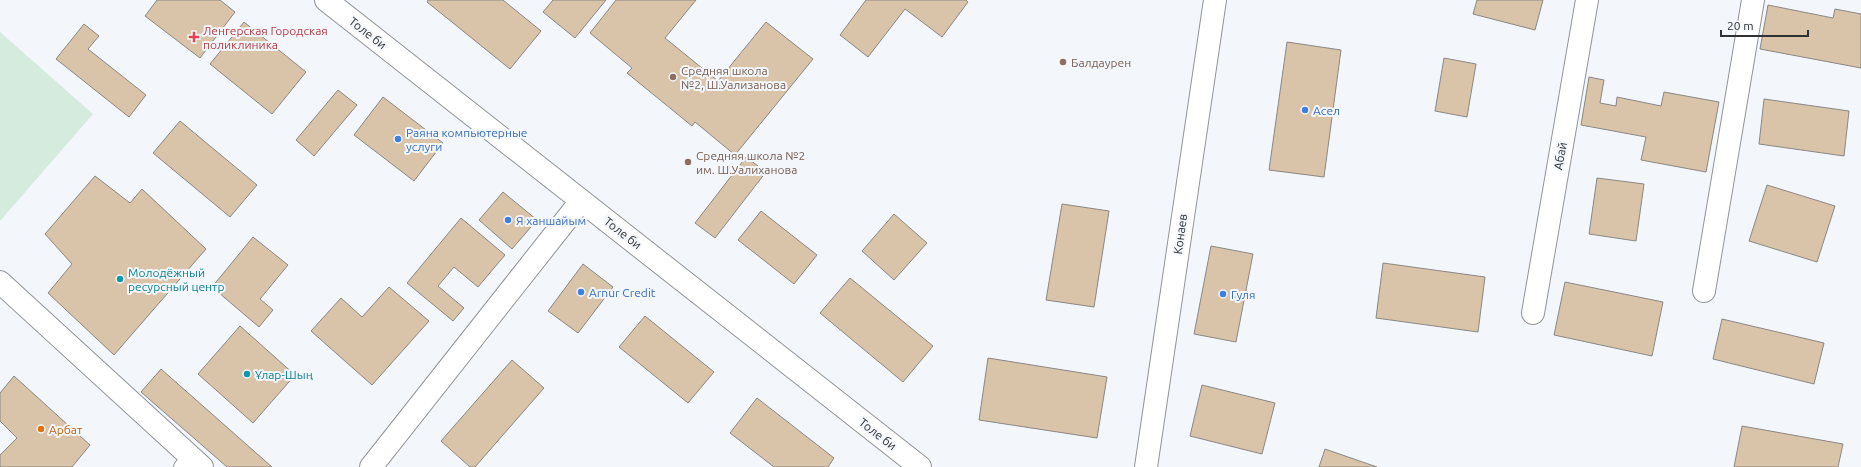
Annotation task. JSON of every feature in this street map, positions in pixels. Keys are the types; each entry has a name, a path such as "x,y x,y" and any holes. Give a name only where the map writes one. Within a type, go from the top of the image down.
{"street":[{"name":"Толе би","path":"326,0 920,467"},
{"name":"Конаев","path":"1146,467 1215,0"},
{"name":"Абай","path":"1533,313 1586,0"},
{"path":"1704,291 1753,0"},
{"path":"371,467 581,201"},
{"path":"0,282 191,463"}],"green space":[{"path":"0,32 93,114 0,221"}],"building":[{"name":"Ленгерская Городская поликлиника","path":"157,0 220,0 235,12 200,58 145,16"},
{"path":"428,0 503,0 541,31 510,69 427,2"},
{"path":"553,0 606,0 575,38 543,12"},
{"name":"Средняя школа №2, Ш.Уализанова","path":"616,0 696,0 665,38 718,81 766,22 813,59 735,155 695,122 692,126 627,73 632,68 590,33"},
{"path":"866,0 966,0 968,2 942,37 905,9 868,57 840,35"},
{"path":"1477,0 1543,0 1535,30 1473,14"},
{"path":"1768,5 1833,18 1835,9 1861,14 1861,68 1760,49"},
{"path":"244,22 306,72 272,114 210,64"},
{"path":"84,24 99,36 88,49 146,95 129,117 56,59"},
{"name":"Асел","path":"1287,42 1341,50 1324,177 1269,170"},
{"path":"1444,58 1476,64 1467,117 1435,111"},
{"path":"1589,77 1604,80 1600,103 1616,106 1617,97 1661,106 1664,92 1719,102 1706,172 1641,160 1646,137 1581,125"},
{"path":"338,90 357,105 314,156 296,140"},
{"name":"Раяна компьютерные услуги","path":"383,97 443,143 414,181 354,135"},
{"path":"1764,99 1849,111 1844,156 1759,144"},
{"path":"180,121 257,185 230,217 153,153"},
{"path":"746,157 766,172 715,238 695,223"},
{"name":"Молодёжный ресурсный центр","path":"95,176 130,203 142,189 206,249 114,355 48,293 72,264 45,234"},
{"path":"1597,178 1644,184 1636,241 1589,234"},
{"path":"1767,185 1835,206 1817,262 1749,241"},
{"name":"Я ханшайым","path":"503,192 537,220 512,249 479,220"},
{"path":"1062,204 1109,211 1094,307 1046,300"},
{"path":"761,211 817,255 794,284 738,240"},
{"path":"894,214 927,243 894,280 862,251"},
{"path":"461,218 505,255 478,287 454,267 438,286 464,308 453,321 407,283"},
{"path":"253,237 288,265 260,299 273,310 259,327 212,287"},
{"name":"Гуля","path":"1211,246 1253,254 1236,342 1194,334"},
{"path":"1383,263 1485,277 1478,332 1376,318"},
{"path":"583,264 613,287 578,333 548,311"},
{"path":"850,278 933,346 903,382 820,313"},
{"path":"1565,282 1663,302 1652,356 1554,335"},
{"path":"389,287 429,321 372,385 311,331 341,298 362,317"},
{"path":"645,316 714,372 688,403 619,347"},
{"path":"1722,319 1824,343 1814,384 1713,359"},
{"name":"Ұлар-Шың","path":"240,326 295,375 253,423 198,374"},
{"path":"988,358 1107,377 1097,438 979,420"},
{"path":"512,360 544,388 475,467 470,467 441,441"},
{"path":"161,369 272,467 227,467 141,392"},
{"name":"Арбат","path":"14,376 90,445 72,467 0,467 0,455 17,438 0,421 0,393"},
{"path":"1202,385 1275,403 1262,454 1190,436"},
{"path":"757,398 834,458 828,467 774,467 730,433"},
{"path":"1742,426 1843,444 1838,467 1734,467"},
{"path":"1325,449 1377,467 1319,467"}],"place":[{"name":"Ленгерская Городская поликлиника","path":"194,37"},
{"name":"Балдаурен","path":"1063,62"},
{"name":"Средняя школа №2, Ш.Уализанова","path":"673,77"},
{"name":"Асел","path":"1305,110"},
{"name":"Раяна компьютерные услуги","path":"398,139"},
{"name":"Средняя школа №2 им. Ш.Уалиханова","path":"688,162"},
{"name":"Я ханшайым","path":"508,220"},
{"name":"Молодёжный ресурсный центр","path":"120,279"},
{"name":"Arnur Credit","path":"581,292"},
{"name":"Гуля","path":"1223,294"},
{"name":"Ұлар-Шың","path":"247,374"},
{"name":"Арбат","path":"41,429"}]}
